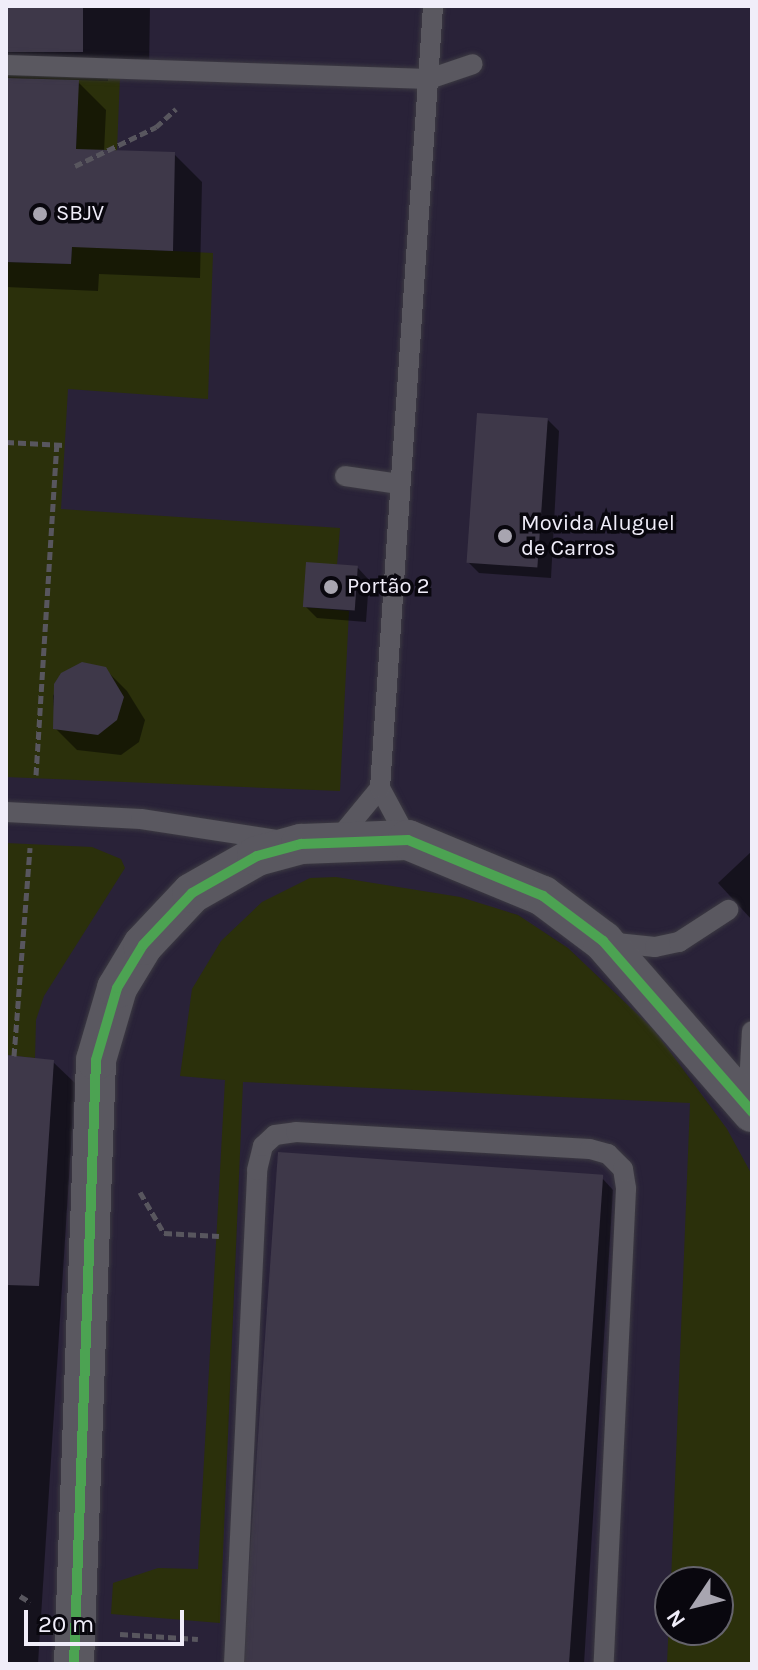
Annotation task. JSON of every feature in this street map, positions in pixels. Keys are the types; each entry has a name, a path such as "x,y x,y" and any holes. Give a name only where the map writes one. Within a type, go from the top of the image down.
{"street":[{"path":"74,1664 96,1060 117,988 143,945 192,893 257,856 320,842 408,840 543,896 603,941 750,1108"}],"lane":[{"path":"408,840 380,788 433,6"},
{"path":"6,65 199,75 429,79 473,64"},
{"path":"345,476 399,484"},
{"path":"6,812 141,819 320,842 380,788"},
{"path":"603,941 655,947 679,942 728,910"},
{"path":"750,1108 752,1031"},
{"path":"234,1664 257,1170 263,1146 275,1135 590,1149 608,1154 623,1169 604,1664"}],"path":[{"path":"75,166 156,127 183,103 199,75"},
{"path":"6,442 64,445"},
{"path":"14,1056 57,444"},
{"path":"138,1188 164,1233 254,1238"}],"shaded area":[{"path":"6,6 752,6 752,1664 6,1664"}],"green space":[{"path":"6,71 120,76 113,248 213,253 208,399 68,389 61,509 340,528 337,565 304,607 349,611 340,791 6,777 6,262 71,264 78,100 6,96"},
{"path":"6,843 92,847 121,859 125,868 44,996 36,1020 35,1058 6,1055"},
{"path":"336,877 460,897 518,915 568,948 654,1030 727,1129 752,1175 752,1664 667,1664 668,1646 734,1646 734,1566 672,1566 690,1103 243,1082 220,1623 111,1614 113,1583 158,1568 198,1569 225,1080 180,1076 192,989 221,941 262,902 310,878"}],"building":[{"path":"6,6 83,6 83,52 6,52"},
{"path":"6,78 79,80 76,149 175,152 173,251 72,247 71,264 6,262"},
{"path":"477,413 548,418 537,568 467,563"},
{"name":"Portão 2","path":"306,562 358,566 355,611 303,607"},
{"path":"82,662 106,667 124,697 117,720 98,735 53,729 54,684 61,673"},
{"path":"6,1055 54,1060 39,1286 6,1285"},
{"path":"278,1152 603,1175 569,1664 242,1664"}],"cycle path":[{"path":"74,1664 96,1060 117,988 143,945 192,893 257,856 301,844 408,840 543,896 603,941 752,1112"}],"place":[{"name":"SBJV","path":"40,214"},
{"name":"Movida Aluguel de Carros","path":"505,536"},
{"name":"Portão 2","path":"331,587"}]}
